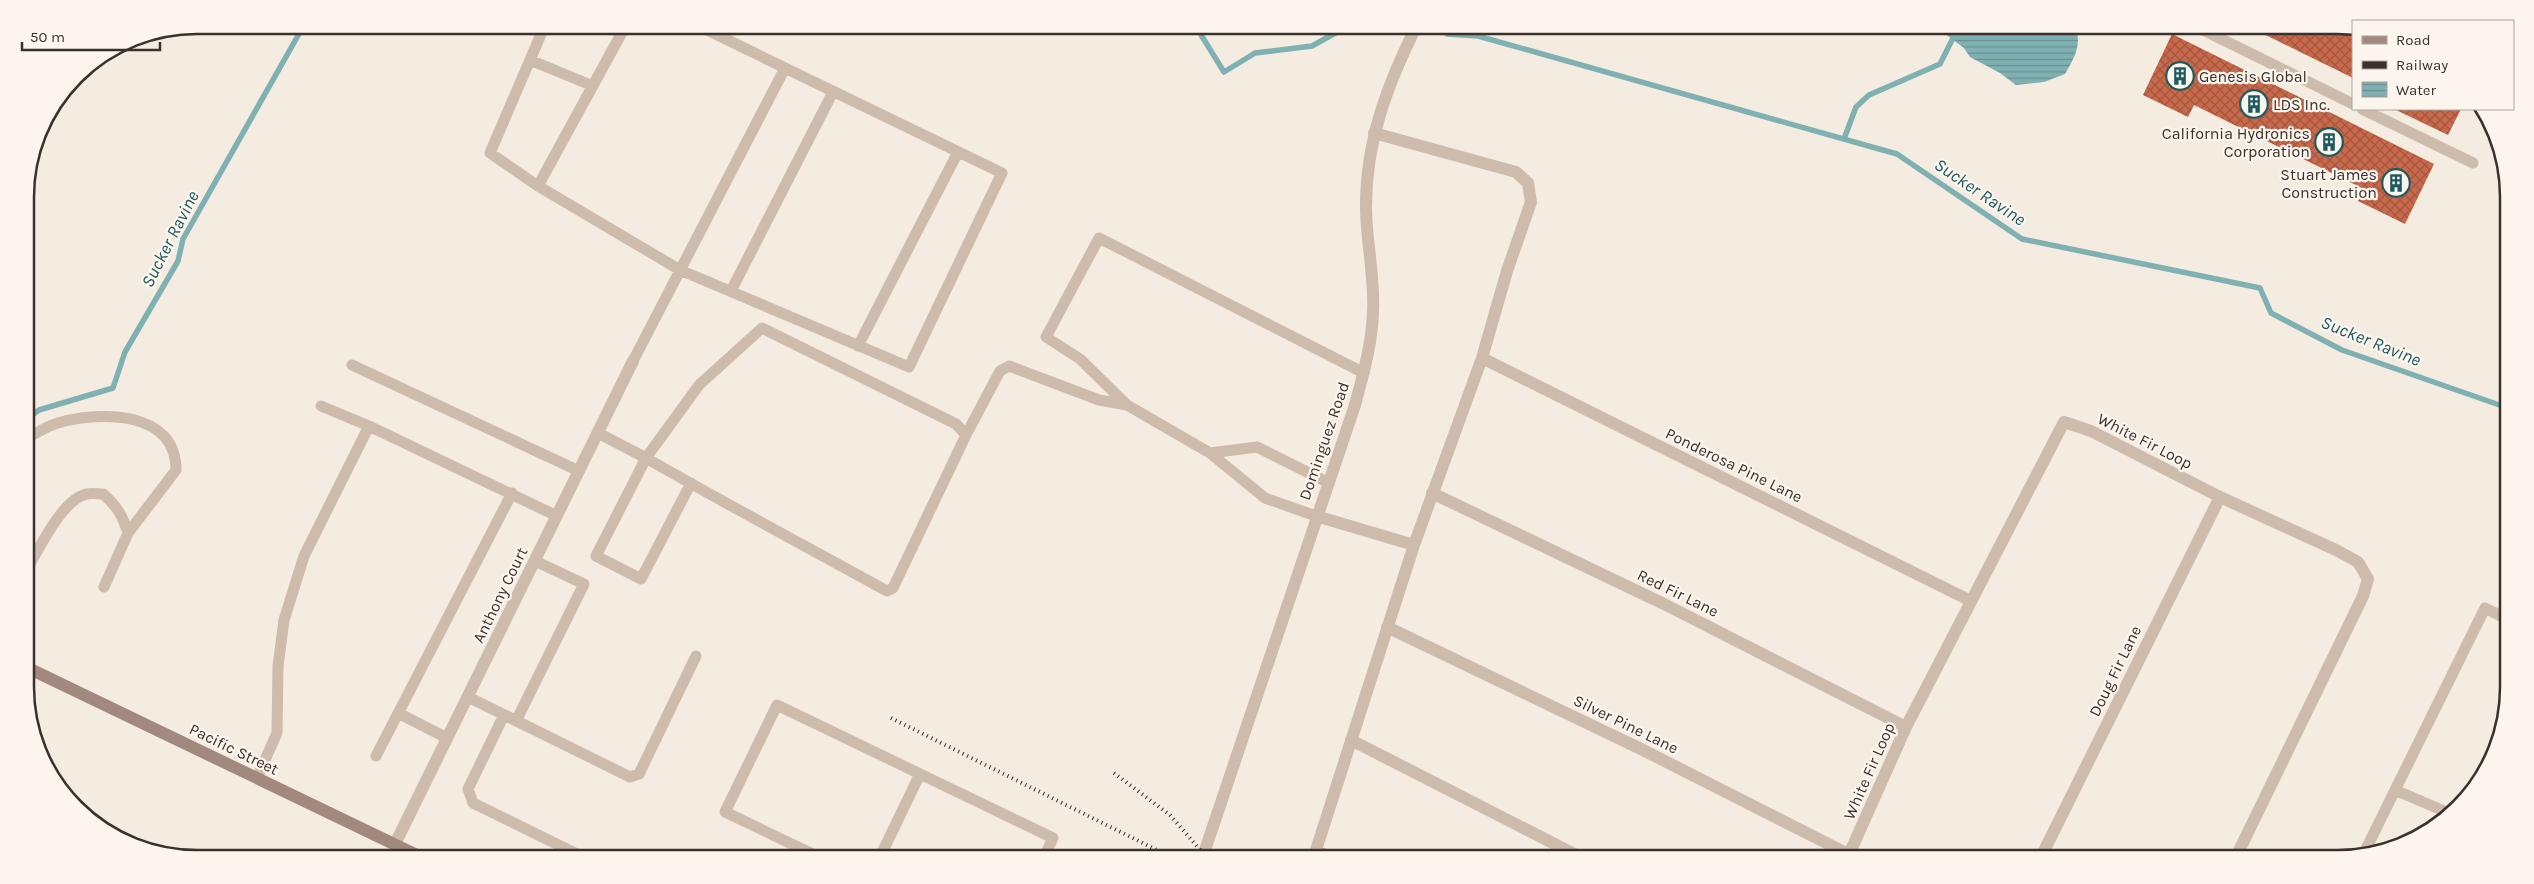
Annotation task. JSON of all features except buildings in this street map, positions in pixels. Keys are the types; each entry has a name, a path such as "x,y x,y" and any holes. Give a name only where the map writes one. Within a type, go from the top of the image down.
{"main road":[{"name":"Pacific Street","path":"34,671 407,850"}],"street":[{"name":"Dominguez Road","path":"1205,850 1316,516 1329,483 1364,373 1373,313 1366,206 1374,133 1395,69 1412,34"},
{"path":"1316,850 1414,545 1482,358 1507,271 1531,202 1528,183 1516,172 1374,133"},
{"name":"Ponderosa Pine Lane","path":"1482,358 1971,601"},
{"name":"Anthony Court","path":"395,844 633,361"},
{"name":"White Fir Loop","path":"1854,850 1906,728 2064,422 2091,431 2220,497 2336,550 2358,562 2368,579 2363,596 2239,850"},
{"name":"Red Fir Lane","path":"1432,493 1664,604 1906,728"},
{"name":"Doug Fir Lane","path":"2044,850 2220,497"},
{"path":"1316,516 1414,545"},
{"name":"Silver Pine Lane","path":"1387,627 1641,749 1837,850"},
{"path":"1351,740 1566,850"}],"lane":[{"path":"541,34 490,153 538,186 680,270 908,367 1002,173 715,34"},
{"path":"538,186 621,34"},
{"path":"2211,34 2352,104"},
{"path":"530,60 592,86"},
{"path":"633,361 785,68"},
{"path":"732,291 833,92"},
{"path":"2364,110 2473,163"},
{"path":"858,346 958,152"},
{"path":"1316,516 1265,498 1210,453 1127,406 1087,365 1046,337 1099,238 1364,373"},
{"path":"690,483 641,579 596,556 646,458 699,385 762,328 956,424 966,435"},
{"path":"352,365 579,471"},
{"path":"598,433 888,591 893,588 966,435 1000,371 1009,366 1099,400 1127,406"},
{"path":"321,406 369,426 557,516"},
{"path":"34,435 56,424 101,416 133,420 158,430 170,441 176,458 176,470 128,533 104,587"},
{"path":"257,778 277,733 278,666 284,620 304,556 369,426"},
{"path":"1210,453 1257,447 1329,483"},
{"path":"376,756 512,493"},
{"path":"34,558 56,520 74,501 86,494 103,494 115,504 124,519 128,533"},
{"path":"516,721 584,584 535,560"},
{"path":"2367,847 2485,608 2500,616"},
{"path":"468,697 630,776 639,774 696,656"},
{"path":"804,850 725,812 776,705 1053,838 1047,850"},
{"path":"398,713 447,738"},
{"path":"504,715 468,788 473,803 569,850"},
{"path":"883,850 920,774"},
{"path":"2396,790 2443,810"}],"water":[{"path":"1945,34 2077,34 2078,38 2075,56 2065,74 2044,82 2016,85 2000,73 1970,57 1964,48"}],"waterway":[{"name":"Sucker Ravine","path":"34,414 39,410 113,388 125,352 178,261 183,239 299,34"},
{"name":"Sucker Ravine","path":"1201,34 1224,72 1255,53 1312,46 1334,34"},
{"name":"Sucker Ravine","path":"1447,34 1478,36 1897,154 2022,239 2260,288 2271,313 2342,350 2500,405"},
{"path":"1844,139 1856,107 1869,95 1940,64 1952,40"}],"railway":[{"path":"891,718 1157,850"},
{"path":"1114,773 1170,815 1200,850"}],"place":[{"name":"Genesis Global","path":"2180,76"},
{"name":"LDS Inc.","path":"2254,104"},
{"name":"California Hydronics Corporation","path":"2329,142"},
{"name":"Stuart James Construction","path":"2396,183"}]}
